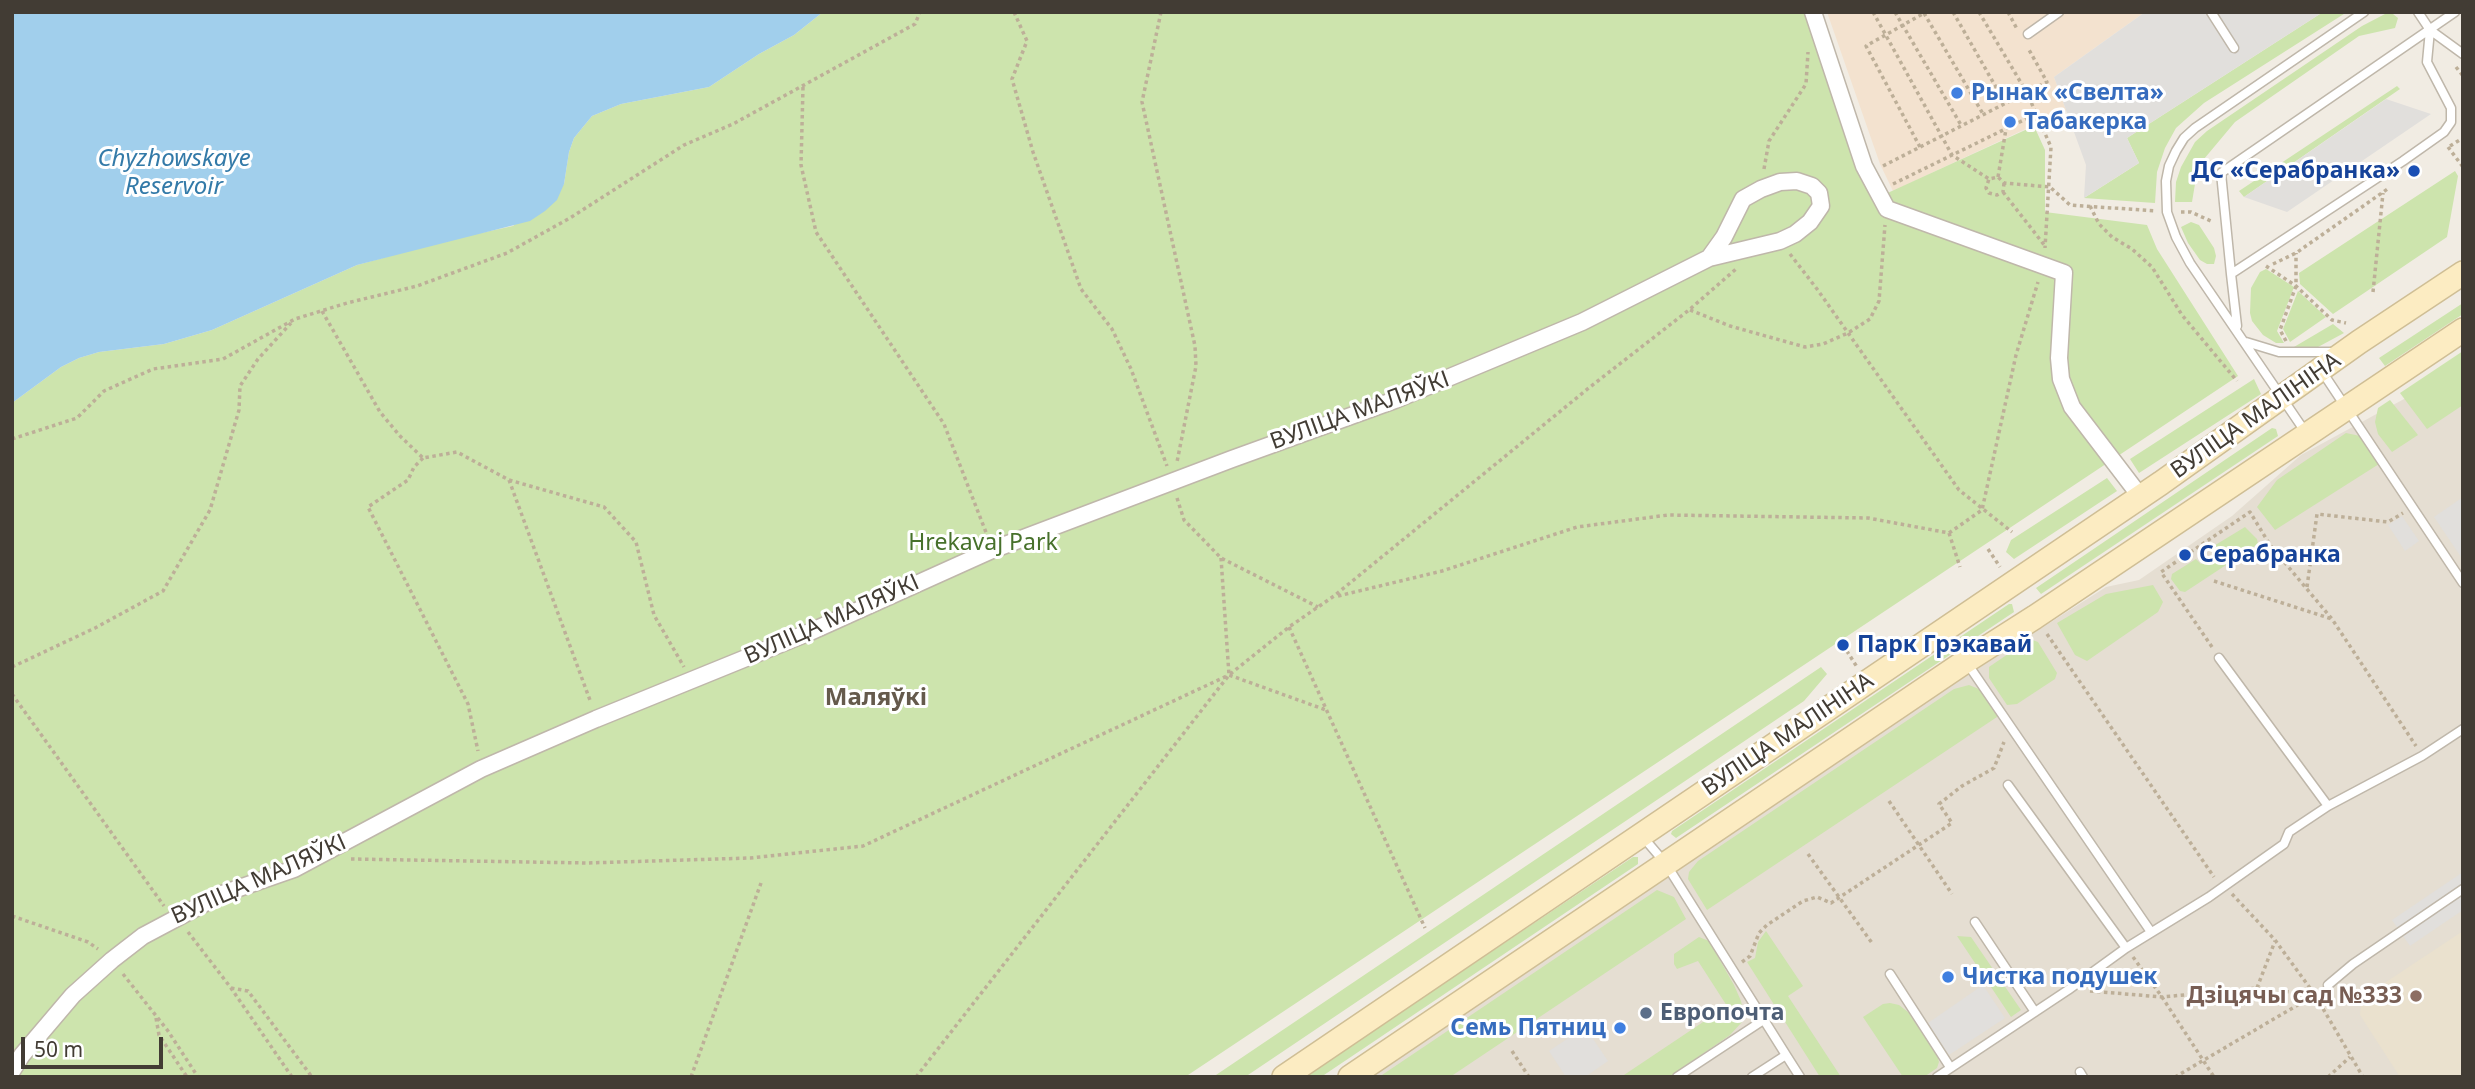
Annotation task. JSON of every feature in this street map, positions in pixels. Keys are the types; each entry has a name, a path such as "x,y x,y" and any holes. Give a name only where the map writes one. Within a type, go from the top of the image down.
{"main road":[{"name":"ВУЛІЦА МАЛІНІНА","path":"1284,1077 2140,496 2463,272"},
{"name":"ВУЛІЦА МАЛІНІНА","path":"1350,1077 1966,661 2463,330"}],"street":[{"path":"1813,12 1887,209 2064,272 2059,358 2061,379 2072,407 2140,496"},
{"name":"ВУЛІЦА МАЛЯЎКІ","path":"12,1071 22,1055 73,995 143,936 178,922 222,894 294,869 481,769 810,632 992,550 1395,400 1485,363 1582,322 1709,258 1780,241 1795,234 1810,222 1821,206 1819,193 1812,186 1797,181 1780,182 1760,188"},
{"path":"1709,258 1724,237 1743,199 1760,188"}],"lane":[{"path":"2024,35 2059,12"},
{"path":"2211,12 2234,48"},
{"path":"2308,435 2190,263 2167,212 2166,188 2169,166 2184,138 2195,128 2364,12"},
{"path":"2418,12 2430,30 2463,54"},
{"path":"2237,329 2221,173 2455,12"},
{"path":"2231,274 2444,132 2451,122 2451,108 2427,62 2430,30"},
{"path":"2246,342 2288,353 2325,353 2350,349"},
{"path":"2321,370 2463,583"},
{"path":"2219,658 2328,806"},
{"path":"1966,661 2151,932"},
{"path":"1937,1077 2126,948 2209,897 2284,844 2289,832 2328,806 2422,756 2463,729"},
{"path":"2008,785 2126,948"},
{"path":"1641,834 1666,864 1800,1077"},
{"path":"2329,985 2353,964 2463,890"},
{"path":"1975,922 2035,1012"},
{"path":"1890,974 1950,1068"},
{"path":"1677,1077 1765,1019"},
{"path":"1752,1077 1786,1055"}],"path":[{"path":"12,439 77,418 104,391 153,369 223,359 295,319 418,286 507,253 570,218 684,145 733,124 915,24 920,12"},
{"path":"1014,12 1027,41 1012,79 1033,152 1081,289 1112,329 1127,359 1184,520 1220,558 1318,607"},
{"path":"1161,12 1142,102 1195,346 1196,366 1173,483"},
{"path":"1873,12 1952,155 1989,179 1998,177"},
{"path":"1895,12 1961,125"},
{"path":"1953,12 2006,103"},
{"path":"1334,596 1443,571 1577,527 1668,514 1868,518 1949,533 1982,510 2016,355 2044,265 2051,147 2026,93 1979,12"},
{"path":"2008,12 2024,35"},
{"path":"1920,147 1867,46 1925,13 1983,114"},
{"path":"1760,188 1769,141 1806,84 1808,47"},
{"path":"1872,167 1920,147 2047,82 2027,47"},
{"path":"2454,63 2463,76"},
{"path":"803,86 801,165 817,232 944,424 992,550"},
{"path":"1878,191 2036,114"},
{"path":"1998,177 2006,129"},
{"path":"2440,153 2463,138"},
{"path":"2448,147 2463,167"},
{"path":"1998,177 2004,183 2050,187"},
{"path":"1989,179 1986,184 1989,193 1997,195 2003,192"},
{"path":"2004,183 2003,192 2045,247"},
{"path":"2346,323 2332,320 2296,286 2268,267 2296,253 2393,186"},
{"path":"2373,292 2383,193"},
{"path":"2090,206 2099,224 2112,237 2132,249 2152,267 2182,315 2237,381"},
{"path":"1689,310 1730,327 1805,347 1824,344 1848,333 1870,319 1880,301 1887,209"},
{"path":"1780,241 1959,491 2012,532"},
{"path":"916,1077 1229,675 1289,627 1334,596 1590,387 1689,310 1735,272 1743,252"},
{"path":"2289,346 2280,330 2296,286 2296,253"},
{"path":"322,311 380,412 423,458"},
{"path":"12,667 95,628 163,591 210,510 239,410 240,386 258,359 295,319"},
{"path":"481,769 468,704 368,507 408,480 414,467 423,458 457,452 509,480 604,507 636,542 654,615 691,681"},
{"path":"509,480 596,719"},
{"path":"2307,587 2317,514 2388,522 2412,508"},
{"path":"2219,658 2161,572 2250,512 2270,545 2332,619 2422,756"},
{"path":"1949,533 1960,567"},
{"path":"1987,548 2001,569"},
{"path":"1220,558 1229,675"},
{"path":"2214,582 2332,619"},
{"path":"1289,627 1425,928"},
{"path":"2046,634 2077,678"},
{"path":"314,858 587,863 750,858 863,846 1229,675 1326,710"},
{"path":"12,694 178,922 231,988 292,1077"},
{"path":"1742,962 1750,956 1759,933 1767,925 1803,901 1817,898 1831,904 1952,823 1939,804 1962,786 1994,768 2003,745 2007,723"},
{"path":"1889,801 1952,894"},
{"path":"1808,854 1872,943"},
{"path":"691,1077 761,883"},
{"path":"12,916 88,942 112,960 156,1016 198,1077"},
{"path":"2257,988 2275,940"},
{"path":"2126,948 2162,997 2214,1077"},
{"path":"231,988 248,990 312,1077"},
{"path":"2068,990 2162,997 2257,988 2315,995 2175,1077"},
{"path":"156,1016 159,1035 187,1077"},
{"path":"1512,1051 1529,1077"},
{"path":"2328,1077 2350,1057"},
{"path":"2359,1071 2360,1077"}],"shaded area":[{"name":"Рынак «Свелта»","path":"1827,12 2145,12 2054,77 2066,110 1893,191 1880,164"},
{"path":"2145,12 2323,12 2127,138 2139,163 2084,198 2086,165 2054,77"},
{"path":"2386,99 2431,114 2287,212 2244,197"},
{"path":"2463,367 2463,1077 1372,1077 1971,673 2106,587 2139,580 2232,516 2301,455"},
{"path":"2463,497 2463,560 2434,517"},
{"path":"2402,516 2419,541 2405,551 2388,525"},
{"path":"2463,872 2463,910 2410,946 2392,920"},
{"name":"Дзіцячы сад №333","path":"2463,931 2463,1077 2400,1077 2360,1015 2361,1004 2377,988"},
{"path":"1983,985 2005,1018 1949,1055 1928,1023"},
{"path":"1585,1027 1608,1061 1585,1077 1566,1077 1549,1051"}],"green space":[{"name":"Hrekavaj Park","path":"823,12 1811,12 1881,196 2034,126 2045,150 2045,212 2147,225 2157,249 2238,376 1185,1077 12,1077 12,403 61,367 79,358 99,352 164,344 212,330 357,265 448,240 513,226 564,184 574,138 592,116 621,104 709,87 794,35"},
{"path":"2323,12 2347,12 2204,103 2176,128 2165,148 2157,172 2155,203 2084,198 2139,163 2127,138"},
{"path":"2385,14 2393,14 2398,18 2395,28 2359,36 2235,122 2204,159 2197,172 2192,202 2175,202 2176,182 2181,167 2195,142 2207,131 2362,26"},
{"path":"2397,86 2400,89 2244,197 2239,191"},
{"path":"2455,171 2458,176 2447,237 2333,314 2300,284 2299,273"},
{"path":"2191,222 2199,225 2214,248 2214,264 2200,260 2188,243 2181,227"},
{"path":"2266,269 2294,287 2277,331 2284,343 2276,343 2263,335 2252,321 2250,313 2251,288 2260,272"},
{"path":"2298,291 2326,317 2290,342 2283,329"},
{"path":"2463,303 2463,314 2385,366 2379,358"},
{"path":"2333,324 2344,333 2318,347 2294,347"},
{"path":"2463,351 2463,405 2427,429 2400,393"},
{"path":"2254,379 2261,394 2139,473 2130,459"},
{"path":"2390,400 2418,435 2392,452 2378,434 2375,422 2378,408"},
{"path":"2272,428 2276,429 2278,436 2041,594 2036,588"},
{"path":"2346,433 2360,436 2379,464 2275,530 2257,507 2277,480"},
{"path":"2107,478 2117,491 2014,559 2006,552 2011,540"},
{"path":"2245,527 2257,539 2258,544 2185,592 2180,591 2171,579 2172,574 2196,559 2201,564 2216,554 2212,547"},
{"path":"2153,585 2163,602 2158,612 2087,661 2075,655 2057,623 2106,594"},
{"path":"2012,604 2014,612 1676,838 1671,834 1672,831"},
{"path":"2030,639 2038,642 2057,673 2055,679 2017,704 2007,705 1989,678 1989,667"},
{"path":"1821,667 1827,674 1804,701 1245,1077 1213,1077"},
{"path":"1969,685 1984,691 1998,711 1997,717 1707,910 1688,879 1689,872 1698,861 1954,689"},
{"path":"1633,857 1638,857 1638,864 1321,1077 1304,1077"},
{"path":"1657,890 1674,897 1686,919 1450,1077 1379,1077"},
{"path":"1766,931 1803,986 1788,996 1841,1077 1820,1077 1747,962 1755,958 1758,942"},
{"path":"1957,936 1971,937 2021,1010 2011,1017"},
{"path":"1699,937 1709,941 1734,985 1744,1014 1742,1022 1730,1035 1669,1077 1621,1077 1727,1006 1698,961 1677,969 1674,964 1674,954"},
{"path":"1883,1004 1899,1005 1908,1012 1937,1055 1937,1068 1924,1077 1903,1077 1863,1017"}],"water":[{"name":"Chyzhowskaye Reservoir","path":"12,12 823,12 794,35 709,87 621,104 592,116 574,138 564,184 557,200 530,221 357,265 212,330 164,344 99,352 79,358 61,367 12,403"}],"place":[{"name":"Рынак «Свелта»","path":"1957,93"},
{"name":"Табакерка","path":"2010,122"},
{"name":"ДС «Серабранка»","path":"2414,171"},
{"name":"Серабранка","path":"2185,555"},
{"name":"Парк Грэкавай","path":"1843,645"},
{"name":"Чистка подушек","path":"1948,977"},
{"name":"Дзіцячы сад №333","path":"2416,996"},
{"name":"Европочта","path":"1646,1013"},
{"name":"Семь Пятниц","path":"1620,1028"}],"district":[{"name":"Маляўкі","path":"876,698"}]}
